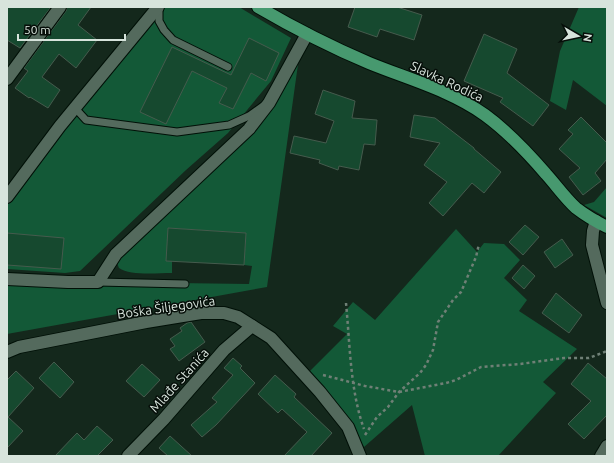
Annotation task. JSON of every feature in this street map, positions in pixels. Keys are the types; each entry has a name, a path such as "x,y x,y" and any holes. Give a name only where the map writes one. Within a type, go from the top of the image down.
{"main road":[{"name":"Slavka Rodića","path":"258,7 307,34 369,63 418,81 450,95 485,115 517,142 577,208 607,227"}],"street":[{"path":"7,79 60,7"},
{"path":"7,197 74,108 158,7"},
{"path":"7,279 98,282 116,254 249,129 269,103 307,34"},
{"path":"596,221 593,231 592,245 607,303"},
{"name":"Boška Šiljegovića","path":"7,352 19,347 51,340 201,313 224,313 238,317 271,338 320,392 348,427 358,454"},
{"name":"Mlađe Stanića","path":"128,456 164,419 224,350 252,326"},
{"path":"601,456 607,446"}],"lane":[{"path":"158,7 159,21 164,30 174,40 228,67"},
{"path":"74,108 86,120 177,132 229,125 249,116 269,103"},
{"path":"98,282 185,284"}],"path":[{"path":"358,454 366,433 377,417 391,403 399,392 420,374 426,365 433,350 438,322 453,300 461,292 476,257 479,244"},
{"path":"346,303 353,383 361,419 366,433"},
{"path":"322,375 399,392 456,380 481,367 520,364 564,358 589,358 607,351"}],"green space":[{"path":"161,7 239,7 291,38 271,81 228,133 186,170 80,271 65,273 7,269 7,203 32,168"},
{"path":"579,7 607,7 607,106 573,80 566,110 550,101 560,51"},
{"path":"300,50 267,287 7,334 7,285 85,289 101,282 249,284 252,266 244,265 246,233 168,228 172,273 144,274 124,271 119,268 117,263 119,257 255,129"},
{"path":"607,187 607,218 584,205 594,202"},
{"path":"456,229 477,252 484,243 504,244 520,260 504,278 527,300 519,311 577,349 543,382 556,393 498,456 425,456 412,405 364,447 348,420 309,372 347,334 333,326 353,302 375,320"}],"building":[{"path":"7,7 51,7 20,48 7,40"},
{"path":"67,7 91,7 78,25 97,40 76,68 59,54 42,77 60,90 48,108 30,97 29,98 15,88 28,71 24,68 66,11"},
{"path":"355,7 397,7 422,15 414,40 380,29 377,37 348,27"},
{"path":"484,34 517,49 507,73 549,105 533,126 500,102 503,98 464,81"},
{"path":"249,38 279,53 266,81 251,73 233,109 219,103 227,88 192,71 166,124 140,112 172,47 231,75"},
{"path":"323,90 355,101 352,118 377,120 375,145 364,144 359,170 339,166 338,170 319,163 320,160 290,153 294,136 326,143 334,121 315,114"},
{"path":"414,115 435,118 474,148 501,172 484,193 472,183 443,216 429,203 447,182 424,165 440,143 410,137"},
{"path":"581,117 607,143 607,159 595,173 601,181 583,195 569,177 580,168 559,149 573,134 568,130"},
{"path":"525,225 539,237 523,255 509,242"},
{"path":"168,228 246,233 244,265 166,261"},
{"path":"7,233 64,238 61,269 7,265"},
{"path":"562,239 573,255 555,268 544,252"},
{"path":"523,265 535,276 524,289 512,278"},
{"path":"556,293 582,315 569,333 542,313"},
{"path":"191,322 205,342 179,361 170,349 175,346 170,339 182,331 180,328"},
{"path":"233,358 242,366 240,368 255,383 216,425 202,437 191,425 217,402 212,398 233,375 224,368"},
{"path":"54,362 74,382 60,398 39,378"},
{"path":"588,363 607,379 607,415 584,439 568,424 591,401 571,384"},
{"path":"142,364 160,380 144,397 126,381"},
{"path":"16,371 34,388 8,417 23,431 7,448 7,380"},
{"path":"275,375 296,394 294,397 332,433 311,456 284,456 307,432 282,409 278,413 258,394"},
{"path":"97,426 113,440 97,456 55,456 77,433 84,440"},
{"path":"170,436 192,456 168,456 159,448"}]}
